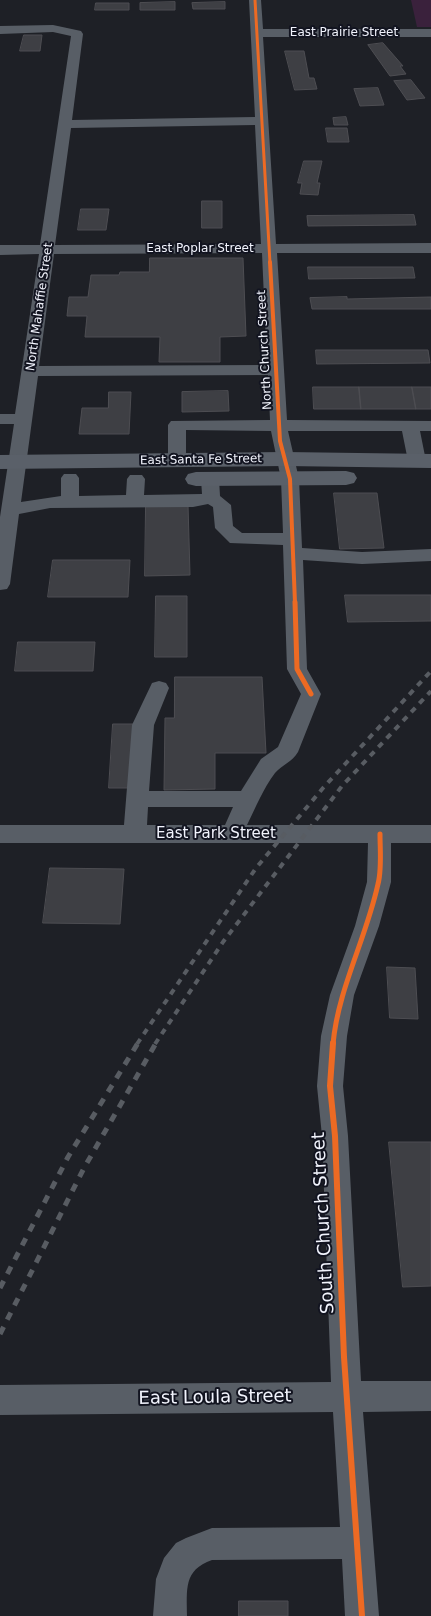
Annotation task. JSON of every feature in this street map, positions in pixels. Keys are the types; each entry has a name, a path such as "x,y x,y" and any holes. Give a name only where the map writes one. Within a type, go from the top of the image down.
{"main road":[{"name":"East Santa Fe Street","path":"8,470 177,460 288,469 426,466"},
{"name":"East Santa Fe Street","path":"8,470 70,478 136,479 210,488 288,469"}],"street":[{"name":"North Church Street","path":"248,799 255,784 269,766 287,752 311,694 297,669 288,469 280,441 255,0"},
{"name":"North Mahaffie Street","path":"0,30 74,31 77,34 24,419 8,470 10,510 2,548 0,584"},
{"name":"East Prairie Street","path":"257,33 431,33"},
{"path":"66,124 262,121"},
{"name":"East Poplar Street","path":"0,250 431,248"},
{"path":"30,371 276,370"},
{"path":"0,419 24,419"},
{"path":"177,460 177,425 431,426"},
{"path":"410,426 426,466"},
{"path":"70,478 70,501"},
{"path":"135,501 136,479"},
{"path":"10,510 50,502 70,501 193,501 210,488 222,505 224,528 238,540 292,546 344,558 400,558 431,554"},
{"path":"135,834 143,725 159,688"},
{"path":"138,799 248,799 232,834"},
{"path":"182,834 184,799"},
{"name":"East Park Street","path":"0,834 431,834"},
{"name":"South Church Street","path":"362,1616 348,1396 335,1136 330,1086 334,1036 342,995 367,926 378,882 380,834"},
{"name":"East Loula Street","path":"0,1400 431,1396"},
{"path":"170,1616 170,1583 183,1556 195,1549 212,1544 357,1543"}],"shaded area":[{"path":"411,0 431,0 431,27 417,27"}],"building":[{"path":"175,2 175,10 140,10 140,3"},
{"path":"225,2 225,9 193,9 192,3"},
{"path":"96,3 129,3 129,10 95,10"},
{"path":"24,35 42,35 40,51 20,51"},
{"path":"383,43 403,66 400,66 406,74 390,76 368,45"},
{"path":"285,51 304,51 309,78 314,78 317,89 295,90"},
{"path":"411,80 425,98 407,100 394,81"},
{"path":"378,88 384,105 360,106 354,89"},
{"path":"346,117 348,125 334,125 333,118"},
{"path":"326,128 347,128 349,142 328,142"},
{"path":"304,161 322,161 317,183 320,183 318,195 300,194 302,183 298,183"},
{"path":"202,201 222,201 222,228 202,228"},
{"path":"81,209 109,209 106,230 78,230"},
{"path":"414,215 416,225 308,226 307,216"},
{"path":"150,258 243,258 246,336 220,337 220,362 159,362 160,337 85,337 87,316 67,316 69,297 88,297 91,275 149,272"},
{"path":"308,267 413,267 415,278 309,279"},
{"path":"347,297 347,299 431,297 431,309 312,309 310,298"},
{"path":"316,350 428,350 430,363 317,364"},
{"path":"313,387 359,387 361,409 314,409"},
{"path":"359,387 412,387 416,409 361,409"},
{"path":"412,387 431,387 431,409 416,409"},
{"path":"228,391 229,411 182,412 182,392"},
{"path":"109,392 131,392 129,434 79,434 82,408 108,408"},
{"path":"334,493 377,493 384,548 340,549"},
{"path":"146,505 188,505 190,575 145,576"},
{"path":"53,560 130,560 128,597 48,597"},
{"path":"345,595 431,595 431,621 348,622"},
{"path":"156,596 187,596 187,657 155,657"},
{"path":"18,642 95,642 93,671 15,671"},
{"path":"175,677 262,677 266,753 215,753 215,789 164,790 165,718 174,718"},
{"path":"113,724 133,724 130,788 109,788"},
{"path":"50,868 124,869 120,924 43,923"},
{"path":"387,967 415,968 418,1019 390,1018"},
{"path":"389,1142 431,1142 431,1286 403,1287"},
{"path":"239,1601 288,1601 288,1616 239,1616"}],"railway":[{"path":"137,1044 256,868 323,788 431,671"},
{"path":"155,1044 223,942 342,786 431,691"},
{"path":"0,1288 68,1157 138,1043"},
{"path":"0,1334 84,1168 156,1043"}],"cycle path":[{"path":"255,0 280,441 290,479 297,669 311,694"},
{"path":"362,1616 344,1357 335,1136 330,1086 334,1036 342,995 367,926 379,882 380,834"}]}
